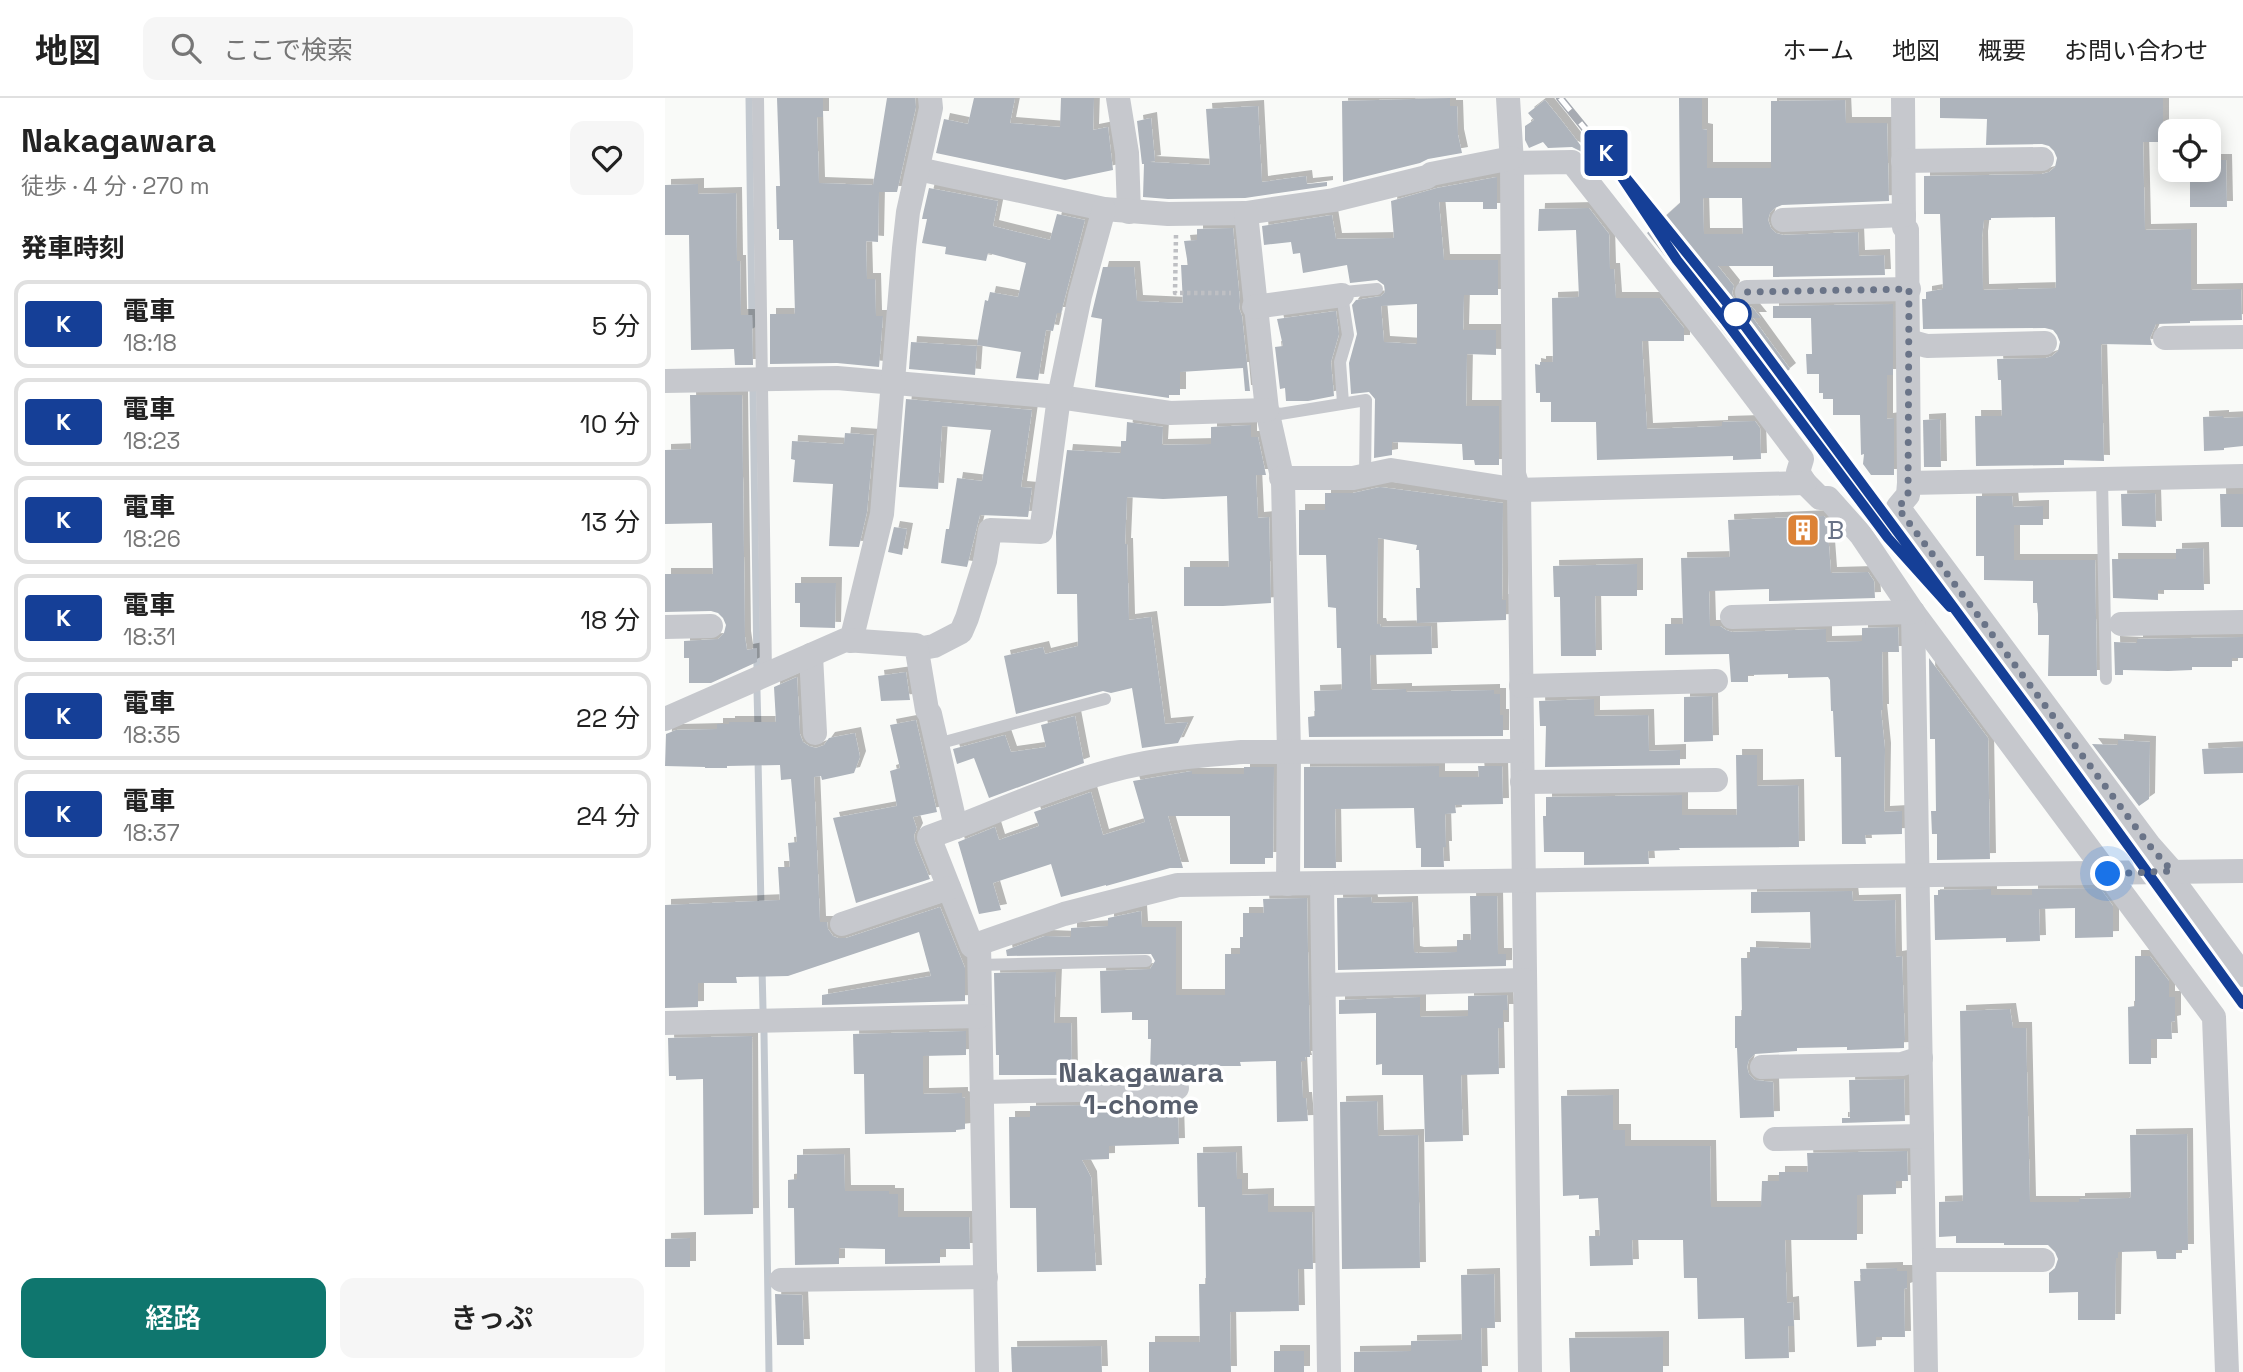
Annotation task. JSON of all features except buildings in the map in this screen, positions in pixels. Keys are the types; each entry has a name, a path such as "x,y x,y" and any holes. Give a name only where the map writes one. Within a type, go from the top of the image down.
{"street":[{"path":"851,642 882,514 908,212 931,108 930,98"},
{"path":"1118,98 1127,153 1129,212"},
{"path":"1509,98 1512,161 1514,474 1519,491 1530,1372"},
{"path":"1903,98 1904,227 1907,230 1909,289 1909,483 1908,495 1898,508 2149,845 2172,871 2178,887 2243,975"},
{"path":"1903,161 2042,159"},
{"path":"918,169 1104,209 1129,212 1246,213 1334,200 1431,174 1512,161 1571,162 1802,458 1798,472 1805,483 1820,498 1828,498 1842,512 1913,612 2214,1017 2228,1372"},
{"path":"916,649 934,646 961,632 985,561 990,530 1041,532 1059,397 1080,296 1104,209"},
{"path":"1246,213 1267,410 1283,481 1289,753 1288,884"},
{"path":"1783,220 1904,215"},
{"path":"1747,292 1909,289"},
{"path":"1254,300 1342,295"},
{"path":"2165,338 2243,337"},
{"path":"1909,341 1927,346 2045,342"},
{"path":"665,381 837,378 1059,397 1170,413 1267,410"},
{"path":"1281,478 1353,478 1391,470 1519,491 1805,483"},
{"path":"1909,483 2243,476"},
{"path":"1732,617 1913,612"},
{"path":"1913,612 1926,1372"},
{"path":"2121,625 2243,622"},
{"path":"665,627 711,626"},
{"path":"665,719 845,640 916,645 927,710 956,827"},
{"path":"811,655 815,733"},
{"path":"1521,686 1716,681"},
{"path":"987,1372 979,954 972,946 929,837 1044,793 1145,763 1242,752 1522,751"},
{"path":"1522,782 1716,780"},
{"path":"979,954 1064,914 1178,885 2243,871"},
{"path":"1322,884 1329,1372"},
{"path":"842,924 949,888"},
{"path":"1324,985 1524,980"},
{"path":"665,1023 980,1016"},
{"path":"1762,1067 1902,1064 1921,1058"},
{"path":"982,1092 1177,1088"},
{"path":"1775,1139 1922,1136"},
{"path":"1924,1260 2043,1261"},
{"path":"781,1280 986,1277"}],"lane":[{"path":"758,98 766,674"},
{"path":"1343,403 1341,362 1348,335 1342,295 1344,292 1377,289"},
{"path":"1267,410 1280,414 1366,400 1365,476"},
{"path":"2102,479 2106,679"},
{"path":"937,744 1105,699"},
{"path":"979,954 1146,961"}],"path":[{"path":"1176,213 1175,293 1254,300"}],"waterway":[{"path":"749,98 752,325"},
{"path":"753,390 757,668"},
{"path":"757,691 758,729"},
{"path":"758,758 761,907"},
{"path":"762,968 763,1009"},
{"path":"764,1033 769,1372"}],"railway":[{"path":"1560,98 1736,314 2243,1004"},
{"path":"1658,231 1677,260 1907,560"}],"train":[{"name":"K","path":"1950,607 1888,538 1677,260 1605,152 1736,314 2037,720 2243,1004"}],"place":[{"name":"B","path":"1803,530"}],"district":[{"name":"Nakagawara 1-chome","path":"1141,1088"}],"route":[{"path":"1736,314 1747,292 1909,289 1908,495 1898,508 2149,845 2172,871 2108,874"}]}
